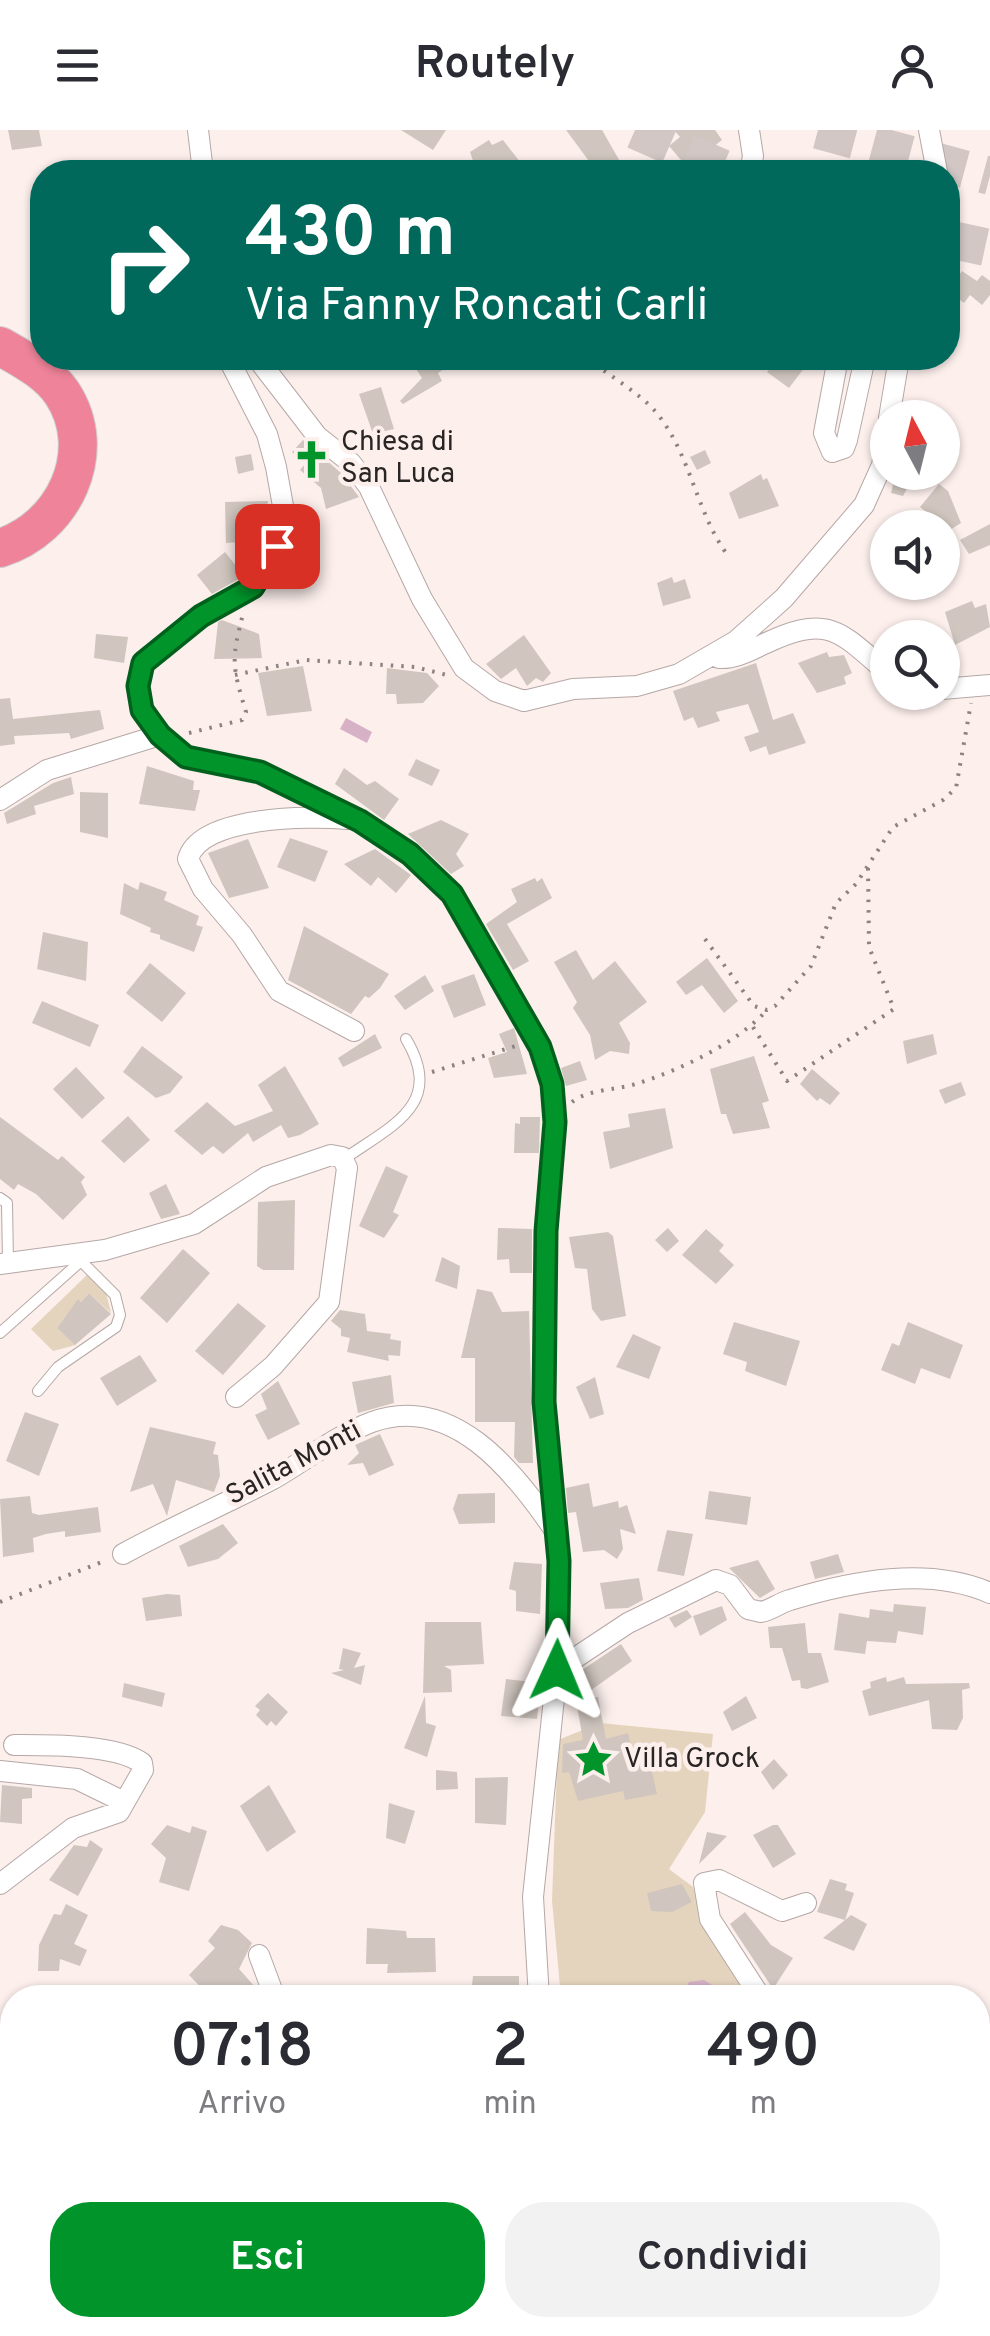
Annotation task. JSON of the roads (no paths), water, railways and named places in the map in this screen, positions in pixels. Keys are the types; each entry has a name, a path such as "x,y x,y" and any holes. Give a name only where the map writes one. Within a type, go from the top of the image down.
{"highway":[{"path":"0,346 30,364"},
{"path":"0,548 30,536 57,510 73,477 77,440 61,392 39,370"}],"street":[{"path":"198,130 202,160"},
{"path":"749,130 752,160"},
{"path":"930,130 936,160"},
{"path":"234,370 267,434 282,506 277,546 253,587 201,616 143,663 138,686 142,710 160,735 186,757 260,772 360,821 410,854 452,894 536,1039 552,1084 555,1122 546,1231 544,1402 557,1534 557,1670 533,1897 538,1985"},
{"path":"266,370 317,436 351,463 369,487 444,640 471,674 495,692 524,701 573,689 637,686 712,658 738,656 797,630 817,627 845,634 870,657"},
{"path":"836,370 824,433 832,452 838,452 847,440 863,370"},
{"path":"893,400 898,370"},
{"path":"712,658 784,598 864,505 871,490"},
{"path":"0,800 47,770 160,735"},
{"path":"354,1031 279,992 242,935 203,890 188,859 202,839 235,826 316,816 360,821"},
{"path":"4,1264 77,1258 194,1224 266,1177 331,1155 344,1159 347,1168 329,1302 273,1366 236,1397"},
{"name":"Salita Monti","path":"123,1554 272,1480 362,1426 408,1415 443,1421 472,1436 526,1487 557,1534"},
{"path":"557,1670 628,1623 716,1580 730,1585 748,1609 761,1612 843,1586 917,1578 958,1582 990,1593"},
{"path":"0,1884 73,1828 111,1818 143,1770 138,1759 76,1747 14,1745"},
{"path":"0,1771 77,1779 124,1802"},
{"path":"753,1985 710,1919 704,1883 719,1880 782,1911 806,1903"},
{"path":"258,1955 269,1985"}],"lane":[{"path":"344,1159 402,1116 422,1090 423,1075 406,1039"},
{"path":"0,1198 7,1204 4,1264"},
{"path":"0,1333 77,1258 116,1294 120,1315 116,1327 69,1358 38,1392"}],"tunnel":[{"path":"635,130 704,160"},
{"path":"818,130 930,160"},
{"path":"960,168 990,176"},
{"path":"960,242 990,248"}],"place":[{"name":"Chiesa di San Luca","path":"311,459"},
{"name":"Villa Grock","path":"594,1760"}]}
